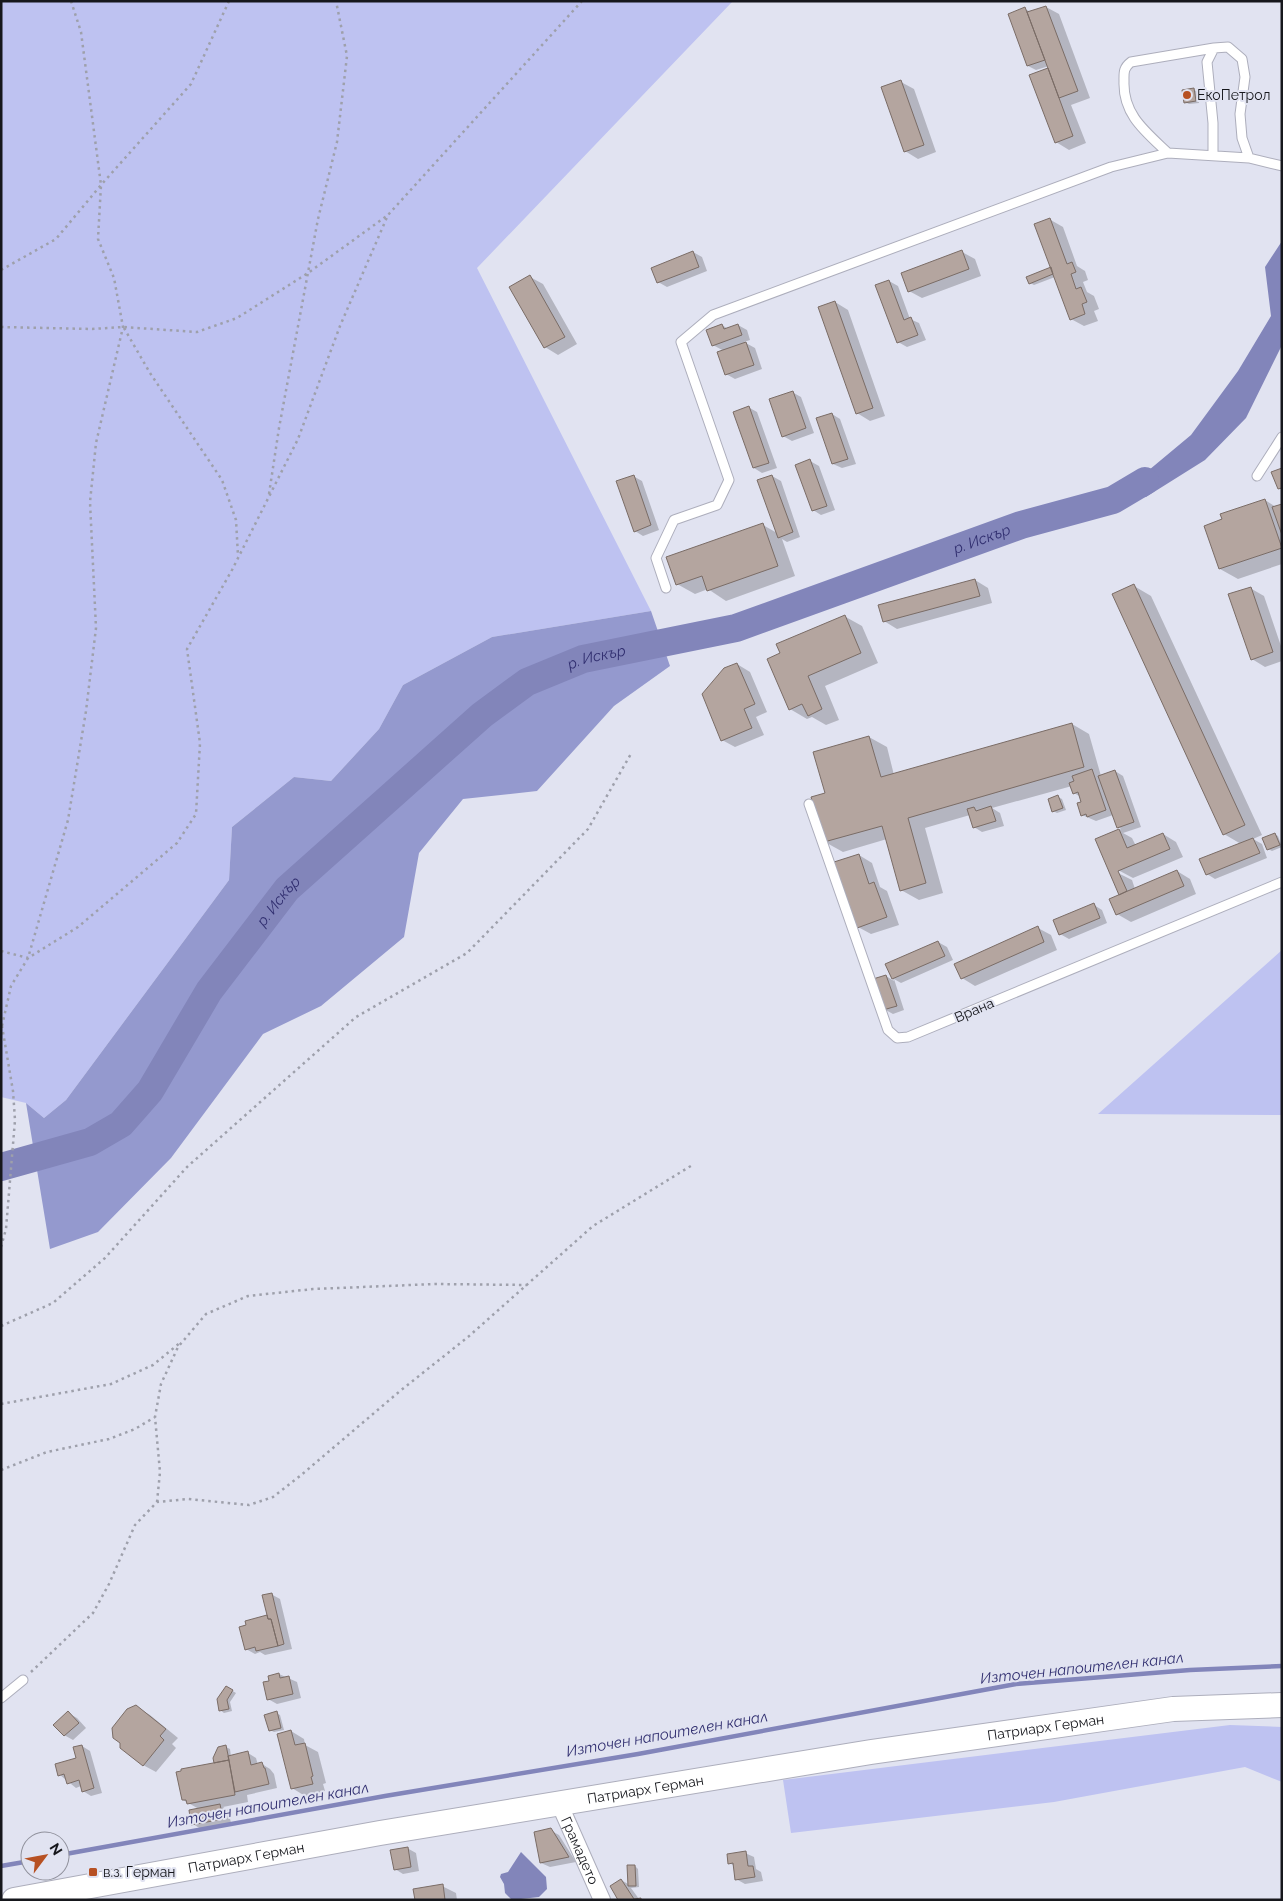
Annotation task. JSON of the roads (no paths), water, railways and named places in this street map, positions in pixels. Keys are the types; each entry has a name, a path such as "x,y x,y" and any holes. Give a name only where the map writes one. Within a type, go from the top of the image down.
{"street":[{"name":"Патриарх Герман","path":"14,1900 380,1833 861,1754 1173,1709 1282,1705"},
{"name":"Грамадето","path":"559,1803 602,1900"}],"lane":[{"path":"1168,153 1135,121 1123,97 1124,70 1126,66 1131,62 1228,47 1242,59 1245,77 1240,114 1241,130 1249,158"},
{"path":"1213,155 1213,123 1207,62 1214,48"},
{"path":"666,588 656,558 674,520 717,506 729,480 681,342 713,315 1111,167 1168,153 1249,158 1277,165"},
{"path":"1257,476 1282,437"},
{"name":"Врана","path":"809,804 888,1030 897,1038 908,1037 1282,882"},
{"path":"1,1698 23,1680"}],"waterway":[{"name":"р. Искър","path":"1,1167 90,1142 121,1124 150,1091 209,991 287,889 482,715 527,682 583,659 736,628 1021,525 1113,500 1145,481"},
{"name":"Източен напоителен канал","path":"70,1853 385,1796 638,1754 1016,1684 1190,1670 1282,1666"},
{"name":"Източен напоителен канал","path":"1,1866 20,1863"}],"place":[{"name":"ЕкоПетрол","path":"1187,95"},
{"name":"в.з. Герман","path":"93,1872"}]}
